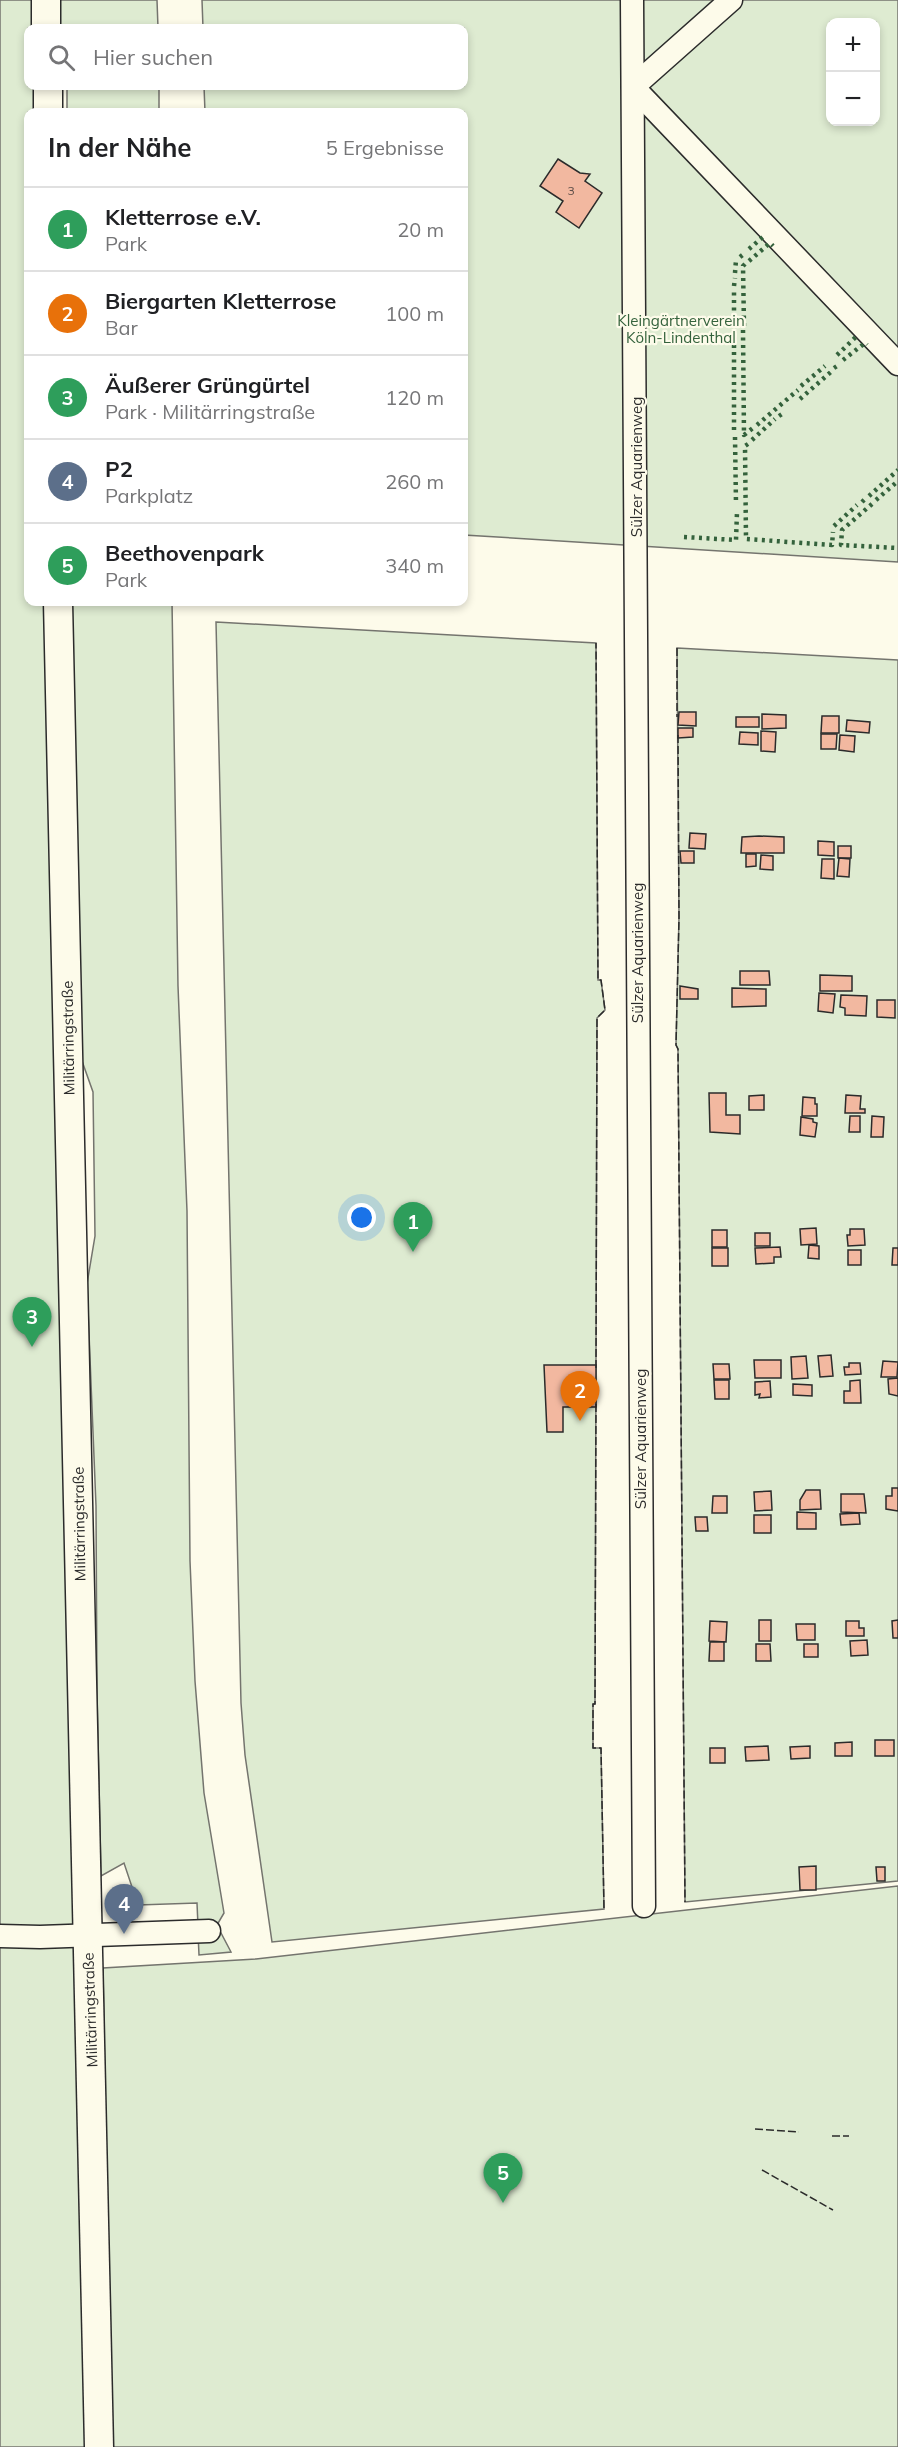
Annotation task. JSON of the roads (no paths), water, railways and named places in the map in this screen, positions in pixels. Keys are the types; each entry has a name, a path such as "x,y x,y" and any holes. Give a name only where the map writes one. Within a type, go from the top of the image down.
{"main road":[{"path":"46,0 46,24"},
{"path":"48,90 48,108"},
{"name":"Militärringstraße","path":"58,606 99,2447"}],"lane":[{"name":"Sülzer Aquarienweg","path":"632,0 644,1906"},
{"path":"731,0 633,87 898,364"},
{"path":"0,1936 40,1937 209,1930"}],"place":[{"name":"Kletterrose e.V.","path":"413,1252"},
{"name":"Äußerer Grüngürtel","path":"32,1347"},
{"name":"Biergarten Kletterrose","path":"580,1421"},
{"name":"P2","path":"124,1934"},
{"name":"Beethovenpark","path":"503,2203"}],"park label":[{"name":"Kleingärtnerverein Köln-Lindenthal","path":"681,328"}]}
